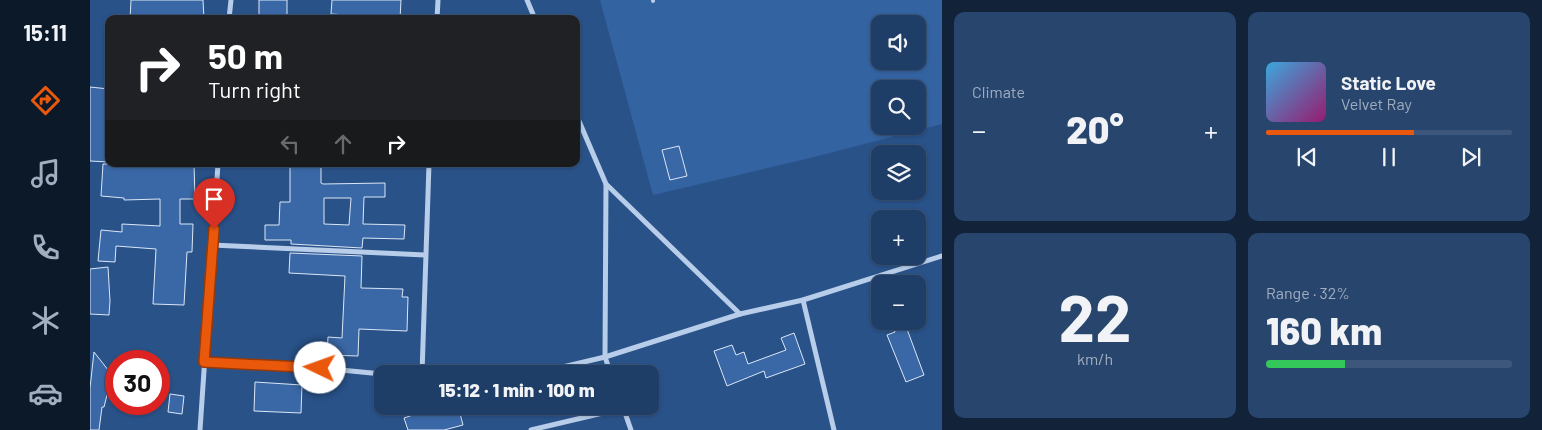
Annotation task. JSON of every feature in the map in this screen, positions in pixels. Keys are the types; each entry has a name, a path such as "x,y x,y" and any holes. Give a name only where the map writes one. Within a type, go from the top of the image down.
{"street":[{"path":"229,15 231,0"},
{"path":"437,15 438,0"},
{"path":"527,0 533,15"},
{"path":"580,123 606,184 740,314"},
{"path":"200,430 218,167"},
{"path":"422,365 429,167"},
{"path":"606,184 605,357 608,365"},
{"path":"212,246 425,255"},
{"path":"571,365 605,357 740,314 803,300 942,256"},
{"path":"803,300 834,430"},
{"path":"204,362 320,368 374,373"},
{"path":"531,430 591,415"},
{"path":"626,415 631,430"}],"shaded area":[{"path":"600,0 942,0 942,124 926,128 926,80 871,80 871,135 899,135 653,195"}],"building":[{"path":"131,0 203,0 204,15 130,15"},
{"path":"259,0 287,0 287,15 259,15"},
{"path":"332,0 401,0 400,15 331,14"},
{"path":"90,87 105,89 105,162 90,161"},
{"path":"679,146 687,176 670,180 662,150"},
{"path":"103,164 105,164 105,167 194,167 195,199 180,199 180,224 193,224 192,252 187,252 184,305 153,304 156,249 116,246 115,262 98,261 101,230 122,232 122,224 160,226 160,199 124,200 124,198 101,196"},
{"path":"290,167 321,167 321,183 323,184 385,183 385,197 364,197 363,224 405,225 404,239 363,238 362,248 291,244 291,240 265,240 265,225 279,225 280,202 290,202","holes":["324,198 351,198 349,225 324,224"]},
{"path":"290,253 362,256 361,288 403,289 402,297 408,297 407,331 359,329 358,356 327,355 328,337 342,338 345,276 289,273"},
{"path":"108,267 109,315 90,314 90,269"},
{"path":"894,330 907,330 924,375 906,382 887,335 895,332"},
{"path":"794,333 805,364 766,378 764,371 727,386 714,351 732,345 736,355 744,352 748,364 786,350 781,338"},
{"path":"94,352 105,366 105,403 104,407 102,407 99,430 90,430 90,388"},
{"path":"255,382 302,385 301,413 254,411"},
{"path":"170,394 184,396 182,414 170,412"},
{"path":"413,415 460,415 463,425 444,430 408,430 404,418"}],"route":[{"path":"214,229 204,362 320,368"}]}
